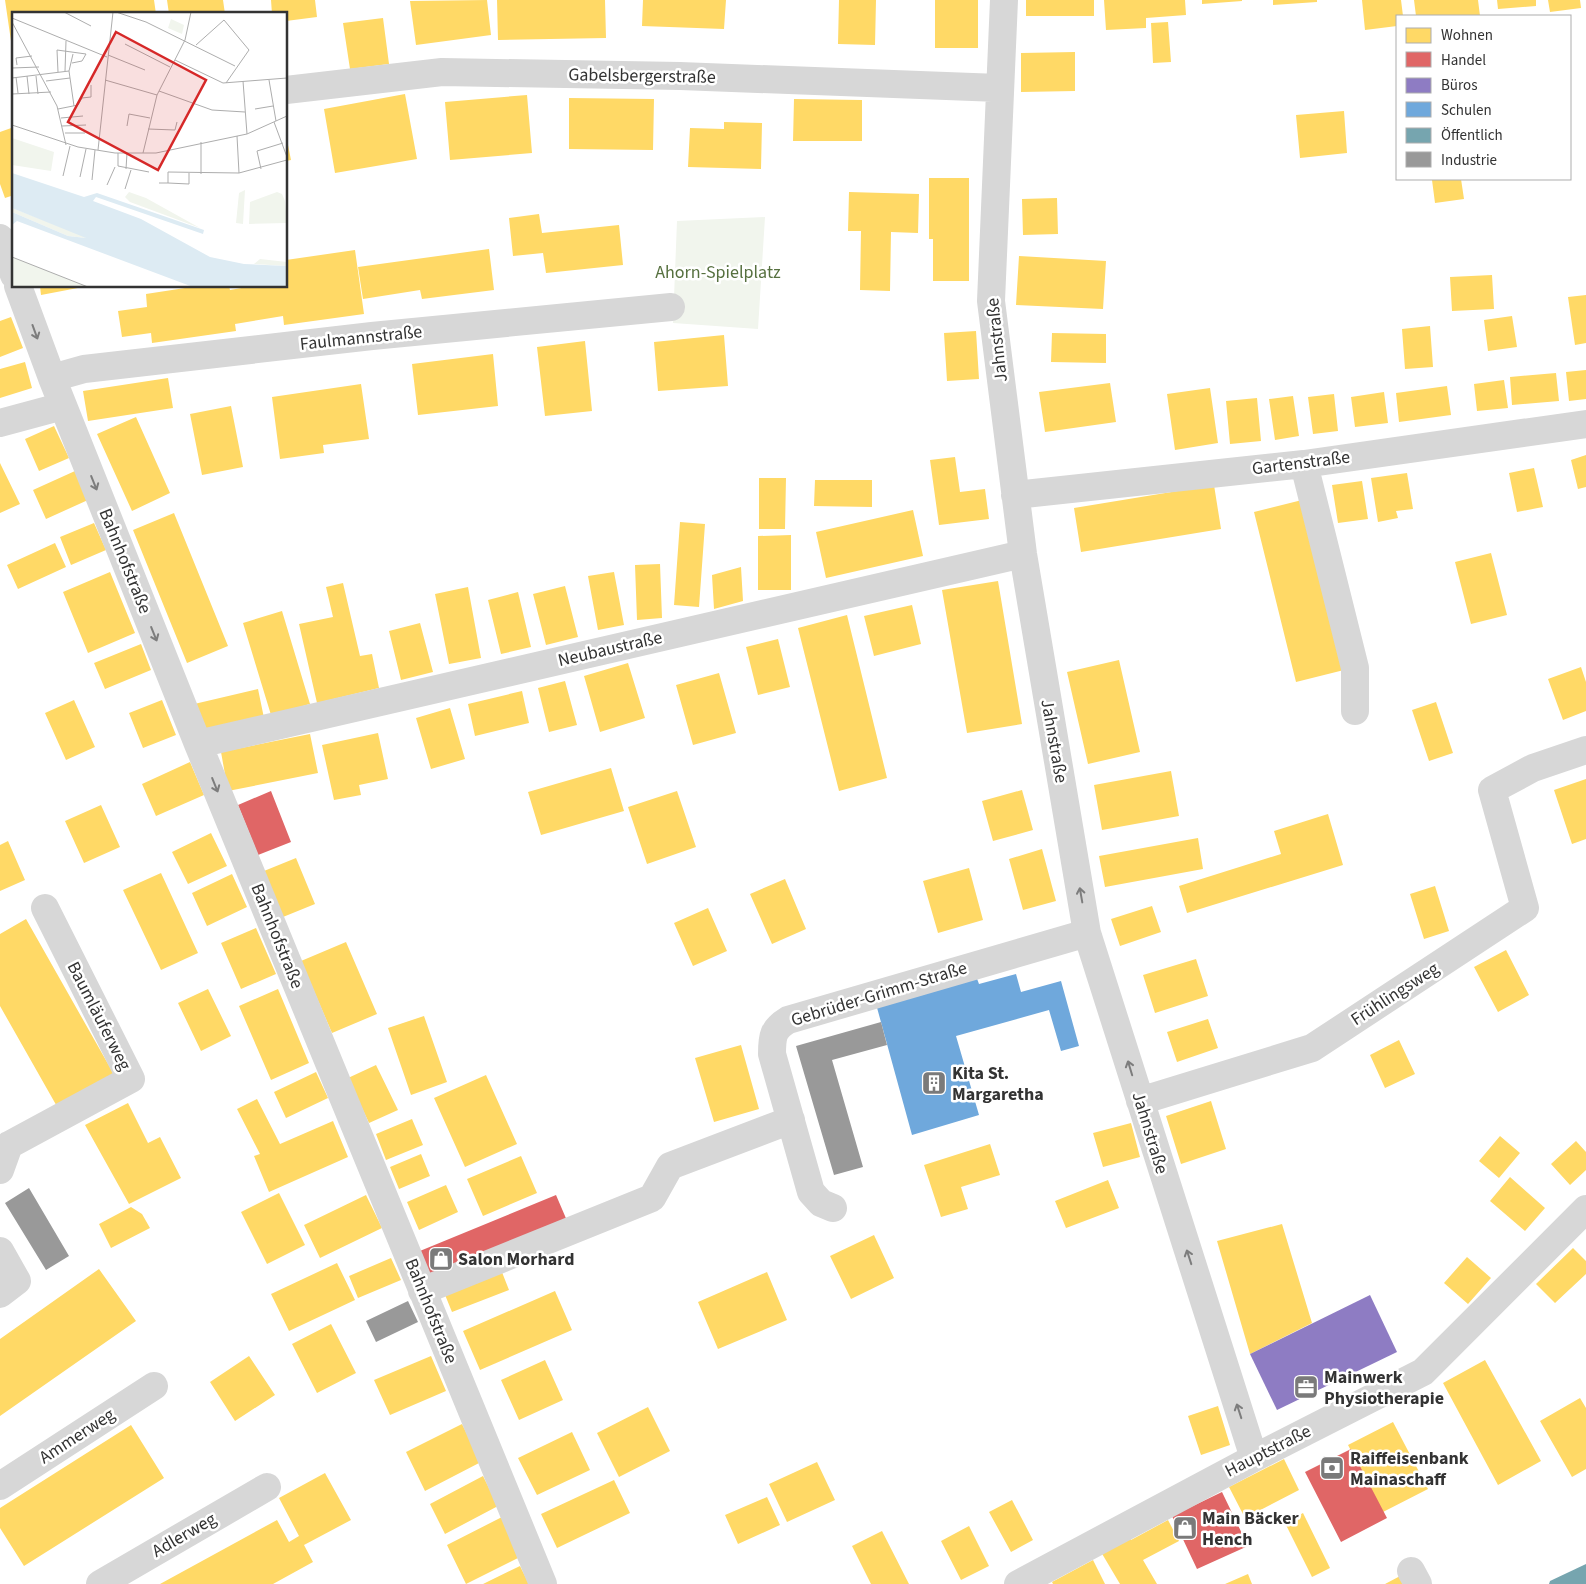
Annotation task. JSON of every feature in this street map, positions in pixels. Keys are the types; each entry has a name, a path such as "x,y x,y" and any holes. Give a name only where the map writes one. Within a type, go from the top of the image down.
{"street":[{"name":"Jahnstraße","path":"1004,0 991,301 1022,554 1087,933 1254,1458"},
{"name":"Gabelsbergerstraße","path":"288,90 442,72 680,76 999,88"},
{"path":"0,238 12,270"},
{"name":"Bahnhofstraße","path":"19,288 63,406 198,744 543,1584"},
{"name":"Faulmannstraße","path":"52,378 84,369 372,336 671,306"},
{"path":"0,423 63,406"},
{"name":"Gartenstraße","path":"1015,495 1304,464 1586,424"},
{"path":"1304,464 1355,668 1355,711"},
{"name":"Neubaustraße","path":"198,744 1022,554"},
{"name":"Frühlingsweg","path":"1140,1101 1312,1048 1525,908 1492,790 1532,768 1586,750"},
{"name":"Baumläuferweg","path":"3,1148 131,1079 45,908"},
{"name":"Gebrüder-Grimm-Straße","path":"833,1208 821,1203 811,1192 772,1054 772,1034 783,1023 1087,933"},
{"path":"422,1290 652,1198 670,1166 791,1120"},
{"name":"Hauptstraße","path":"1029,1581 1254,1458 1423,1372 1586,1209"},
{"path":"0,1251 16,1281 0,1294"},
{"name":"Ammerweg","path":"0,1486 154,1386"},
{"name":"Adlerweg","path":"100,1584 267,1487"}],"green space":[{"name":"Ahorn-Spielplatz","path":"765,217 758,329 673,323 677,221"}],"building: Wohnen":[{"path":"5,0 154,0 156,12 12,12 11,41"},
{"path":"167,0 223,0 225,12 169,12"},
{"path":"271,0 315,0 317,17 288,21 288,12 272,12"},
{"path":"487,0 491,35 416,45 410,1"},
{"path":"497,0 605,0 606,38 498,40"},
{"path":"643,0 726,0 724,29 642,26"},
{"path":"839,0 876,0 875,45 838,44"},
{"path":"935,0 978,0 978,48 935,48"},
{"path":"1026,0 1094,0 1094,16 1026,16"},
{"path":"1104,0 1185,0 1186,15 1146,18 1146,28 1106,30"},
{"path":"1202,0 1242,0 1242,1 1202,4"},
{"path":"1273,0 1317,0 1317,2 1273,5"},
{"path":"1362,0 1401,0 1403,15 1396,15 1396,26 1365,30"},
{"path":"1414,0 1478,0 1480,15 1416,15"},
{"path":"1497,0 1536,0 1536,6 1498,9"},
{"path":"1548,0 1580,0 1581,8 1550,12"},
{"path":"383,18 389,64 350,69 343,23"},
{"path":"1168,22 1171,62 1153,63 1151,23"},
{"path":"1075,52 1075,91 1021,92 1021,53"},
{"path":"405,94 417,159 335,173 324,109"},
{"path":"527,95 532,153 450,160 445,102"},
{"path":"569,98 654,99 653,150 569,149"},
{"path":"794,99 862,100 862,141 793,141"},
{"path":"1344,111 1347,153 1300,158 1296,115"},
{"path":"724,122 762,123 761,169 688,167 690,128 724,129"},
{"path":"12,128 12,196 5,198 0,184 0,132"},
{"path":"288,145 291,160 288,161"},
{"path":"929,178 969,178 969,281 933,281 933,239 929,239"},
{"path":"1432,180 1461,180 1464,199 1435,203"},
{"path":"849,192 919,194 918,233 891,232 890,291 860,290 861,231 848,231"},
{"path":"1057,198 1058,234 1023,235 1022,199"},
{"path":"539,214 542,233 619,225 623,265 546,273 543,253 513,256 509,218"},
{"path":"489,249 494,290 422,299 420,290 363,299 358,267"},
{"path":"355,250 364,314 284,325 283,316 235,324 236,331 152,343 151,333 122,337 118,311 147,307 146,294 185,288 230,288 230,290 242,288 288,288 288,260"},
{"path":"1019,256 1106,261 1103,309 1016,305"},
{"path":"1492,275 1494,309 1452,311 1450,277"},
{"path":"40,288 78,288 41,295"},
{"path":"1586,295 1586,343 1575,345 1568,297"},
{"path":"1512,316 1517,347 1488,351 1484,320"},
{"path":"11,317 23,348 0,357 0,321"},
{"path":"1430,326 1433,367 1405,369 1402,329"},
{"path":"976,331 979,379 947,381 944,333"},
{"path":"1052,333 1106,334 1106,363 1051,362"},
{"path":"724,335 728,386 658,391 654,342"},
{"path":"585,341 592,411 545,416 537,347"},
{"path":"493,354 498,406 418,415 412,364"},
{"path":"25,362 32,388 0,398 0,369"},
{"path":"1586,370 1586,399 1569,401 1566,372"},
{"path":"1556,373 1559,401 1512,405 1510,377"},
{"path":"168,378 173,408 88,421 83,391"},
{"path":"1504,380 1508,408 1477,411 1474,384"},
{"path":"1110,383 1116,422 1045,432 1039,392"},
{"path":"361,384 369,439 323,445 324,453 280,459 272,397"},
{"path":"1447,386 1451,415 1399,422 1396,393"},
{"path":"1210,388 1218,443 1175,450 1167,394"},
{"path":"1384,392 1388,423 1355,427 1351,397"},
{"path":"1334,394 1338,431 1313,434 1308,397"},
{"path":"1293,396 1299,436 1275,440 1269,399"},
{"path":"1257,398 1261,441 1230,444 1226,401"},
{"path":"231,406 243,467 202,475 190,414"},
{"path":"136,417 170,493 132,511 97,434"},
{"path":"54,426 69,458 39,471 25,439"},
{"path":"1586,455 1586,487 1578,489 1571,460"},
{"path":"955,457 960,492 985,489 989,519 939,525 930,460"},
{"path":"0,463 20,504 0,513"},
{"path":"1534,468 1543,507 1517,512 1509,473"},
{"path":"75,471 88,500 46,519 33,490"},
{"path":"1407,473 1413,509 1396,511 1398,518 1378,522 1371,478"},
{"path":"759,478 786,478 785,529 759,529"},
{"path":"815,480 872,480 872,507 814,506"},
{"path":"1362,481 1368,519 1338,523 1332,485"},
{"path":"1214,485 1221,529 1081,552 1074,508"},
{"path":"1302,500 1344,670 1296,682 1254,512"},
{"path":"913,510 923,556 826,578 816,532"},
{"path":"174,513 228,646 187,663 133,530"},
{"path":"680,522 705,524 699,607 674,605"},
{"path":"94,523 106,550 71,565 60,537"},
{"path":"791,535 791,590 758,590 758,536"},
{"path":"55,543 66,567 18,589 7,565"},
{"path":"1491,553 1507,615 1471,624 1455,562"},
{"path":"660,564 662,618 637,620 635,565"},
{"path":"741,567 743,601 714,609 712,575"},
{"path":"110,572 135,633 88,653 63,592"},
{"path":"614,572 624,625 598,630 588,576"},
{"path":"998,581 1022,724 967,733 942,590"},
{"path":"343,583 360,656 372,654 379,688 317,703 299,624 333,617 326,587"},
{"path":"565,586 578,637 546,645 533,594"},
{"path":"468,587 481,658 449,664 435,594"},
{"path":"518,592 531,647 501,654 488,600"},
{"path":"912,605 921,644 874,656 864,616"},
{"path":"282,611 310,704 271,715 243,623"},
{"path":"847,615 887,778 839,791 798,628"},
{"path":"420,623 433,672 401,680 389,631"},
{"path":"778,639 790,687 758,695 746,647"},
{"path":"141,644 151,670 105,689 94,663"},
{"path":"1119,660 1140,752 1088,764 1067,672"},
{"path":"628,663 645,718 600,732 584,676"},
{"path":"1581,667 1586,682 1586,711 1563,720 1548,679"},
{"path":"719,673 736,733 693,745 676,685"},
{"path":"565,681 577,725 549,732 538,688"},
{"path":"258,689 264,718 197,733 190,705"},
{"path":"522,691 529,723 475,736 468,704"},
{"path":"74,700 95,747 66,760 45,713"},
{"path":"162,700 176,735 143,748 129,713"},
{"path":"1436,702 1453,753 1429,761 1412,710"},
{"path":"450,708 465,759 431,769 416,718"},
{"path":"378,733 388,779 359,785 361,795 334,800 322,745"},
{"path":"310,734 318,773 228,791 221,752"},
{"path":"190,762 204,795 156,816 142,784"},
{"path":"611,768 624,811 541,835 528,792"},
{"path":"1171,771 1179,816 1102,830 1094,785"},
{"path":"1586,779 1586,839 1572,844 1554,790"},
{"path":"1022,790 1033,830 993,841 982,801"},
{"path":"677,791 696,847 647,864 628,807"},
{"path":"101,805 120,847 84,863 65,821"},
{"path":"1328,814 1343,865 1187,913 1179,886 1281,854 1274,831"},
{"path":"211,833 227,866 188,884 172,852"},
{"path":"1198,838 1203,869 1105,887 1099,856"},
{"path":"8,841 25,880 0,891 0,845"},
{"path":"1042,849 1056,901 1023,910 1009,859"},
{"path":"296,858 315,904 283,917 264,871"},
{"path":"969,868 983,920 938,933 923,881"},
{"path":"161,873 198,953 161,970 123,890"},
{"path":"232,874 247,907 207,926 192,893"},
{"path":"785,879 806,929 772,944 750,894"},
{"path":"1435,886 1449,931 1424,939 1410,894"},
{"path":"1152,906 1161,932 1120,946 1111,919"},
{"path":"708,908 727,951 693,966 674,923"},
{"path":"26,919 116,1078 59,1110 0,1006 0,934"},
{"path":"256,928 276,974 241,989 221,943"},
{"path":"346,942 377,1014 332,1033 301,961"},
{"path":"1506,950 1529,995 1498,1012 1474,967"},
{"path":"1196,959 1208,996 1155,1013 1143,975"},
{"path":"208,989 231,1036 201,1051 178,1003"},
{"path":"278,989 309,1063 271,1080 239,1006"},
{"path":"424,1016 447,1082 411,1095 388,1028"},
{"path":"1208,1019 1218,1048 1177,1062 1167,1032"},
{"path":"1399,1040 1415,1074 1385,1088 1370,1055"},
{"path":"741,1045 759,1109 714,1122 695,1058"},
{"path":"376,1065 398,1110 369,1123 348,1078"},
{"path":"316,1072 328,1098 286,1118 274,1092"},
{"path":"486,1075 517,1144 465,1167 434,1098"},
{"path":"257,1099 280,1144 333,1121 348,1157 269,1192 254,1156 260,1154 237,1109"},
{"path":"1211,1101 1226,1149 1181,1164 1166,1116"},
{"path":"128,1103 148,1143 160,1137 181,1178 129,1204 85,1125"},
{"path":"412,1119 423,1145 386,1160 376,1134"},
{"path":"1131,1123 1140,1157 1103,1167 1093,1133"},
{"path":"1500,1136 1520,1153 1499,1178 1479,1161"},
{"path":"1576,1141 1586,1152 1586,1170 1570,1185 1551,1164"},
{"path":"990,1144 1000,1175 961,1187 968,1209 941,1217 924,1165"},
{"path":"421,1154 430,1176 399,1189 390,1167"},
{"path":"521,1156 537,1193 483,1216 467,1179"},
{"path":"1510,1177 1545,1208 1525,1231 1490,1201"},
{"path":"1108,1180 1119,1208 1066,1228 1055,1201"},
{"path":"446,1185 458,1212 419,1230 407,1202"},
{"path":"279,1193 305,1245 267,1264 241,1212"},
{"path":"366,1195 382,1228 320,1258 304,1225"},
{"path":"131,1207 142,1214 150,1228 111,1248 99,1224"},
{"path":"1282,1224 1312,1323 1250,1354 1217,1241"},
{"path":"874,1235 894,1278 851,1299 830,1256"},
{"path":"1573,1248 1586,1261 1586,1274 1555,1303 1536,1284"},
{"path":"1467,1257 1491,1278 1468,1304 1444,1283"},
{"path":"391,1258 401,1280 358,1298 349,1276"},
{"path":"498,1262 509,1290 452,1312 441,1285"},
{"path":"337,1263 355,1300 289,1331 271,1294"},
{"path":"99,1269 136,1321 0,1416 0,1339"},
{"path":"767,1272 787,1320 718,1349 698,1302"},
{"path":"555,1291 572,1330 480,1370 463,1331"},
{"path":"331,1324 356,1373 317,1393 292,1344"},
{"path":"249,1356 275,1395 235,1421 210,1382"},
{"path":"431,1356 446,1391 390,1415 374,1380"},
{"path":"545,1360 563,1400 519,1420 501,1380"},
{"path":"1485,1360 1541,1461 1498,1485 1443,1383"},
{"path":"1580,1398 1586,1408 1586,1469 1572,1477 1540,1421"},
{"path":"1218,1406 1230,1445 1201,1455 1188,1416"},
{"path":"648,1407 670,1451 619,1477 597,1433"},
{"path":"1393,1422 1428,1489 1383,1512 1348,1445"},
{"path":"462,1424 481,1462 425,1491 406,1452"},
{"path":"131,1425 164,1478 24,1566 0,1528 0,1508"},
{"path":"572,1432 590,1470 537,1495 518,1458"},
{"path":"1284,1459 1299,1490 1245,1518 1229,1487"},
{"path":"817,1462 835,1500 787,1522 769,1484"},
{"path":"325,1473 351,1520 304,1545 313,1562 273,1584 160,1584 277,1520 289,1542 299,1536 279,1498"},
{"path":"483,1476 498,1506 445,1534 430,1504"},
{"path":"614,1480 630,1513 557,1548 541,1514"},
{"path":"767,1497 780,1525 738,1544 725,1515"},
{"path":"1012,1500 1033,1540 1011,1552 989,1512"},
{"path":"1303,1513 1330,1568 1312,1577 1285,1523"},
{"path":"502,1517 522,1556 466,1584 447,1545"},
{"path":"1168,1520 1179,1541 1143,1560 1157,1584 1120,1584 1101,1552 1129,1536 1131,1540"},
{"path":"969,1526 989,1566 961,1580 941,1541"},
{"path":"882,1531 909,1584 871,1584 852,1546"},
{"path":"1093,1560 1105,1584 1053,1584 1052,1582"},
{"path":"520,1566 529,1584 483,1584"},
{"path":"1248,1574 1252,1584 1225,1584"},
{"path":"1402,1575 1406,1584 1385,1584"}],"building: Handel":[{"path":"271,791 291,842 258,855 238,805"},
{"path":"556,1195 568,1223 427,1282 415,1253"},
{"path":"1351,1449 1387,1518 1341,1542 1305,1472"},
{"path":"1222,1492 1248,1546 1197,1569 1172,1516"}],"building: Büros":[{"path":"1370,1295 1397,1352 1277,1410 1250,1354"}],"building: Schulen":[{"name":"Kita St. Margaretha","path":"1016,974 1021,992 1061,981 1079,1046 1061,1051 1049,1010 956,1036 979,1115 912,1135 876,1004 976,976 979,984"}],"building: Öffentlich":[{"path":"1586,1564 1586,1584 1549,1584 1550,1581"}],"building: Industrie":[{"path":"881,1022 887,1045 832,1060 863,1167 834,1175 796,1046"},
{"path":"29,1188 69,1256 46,1270 5,1203"},
{"path":"408,1301 418,1322 376,1342 366,1321"}],"place":[{"name":"Kita St. Margaretha","path":"934,1083"},
{"name":"Salon Morhard","path":"441,1259"},
{"name":"Mainwerk Physiotherapie","path":"1306,1387"},
{"name":"Raiffeisenbank Mainaschaff","path":"1332,1468"},
{"name":"Main Bäcker Hench","path":"1185,1528"}]}
